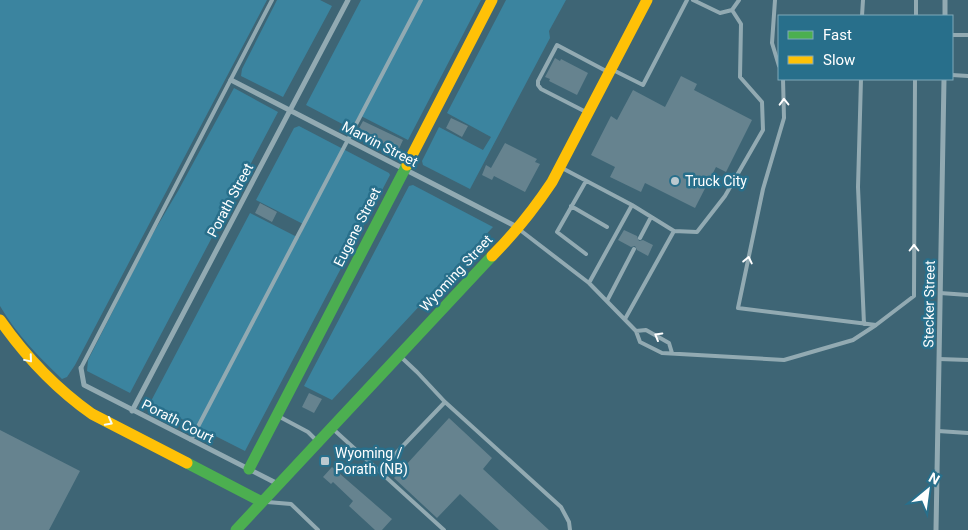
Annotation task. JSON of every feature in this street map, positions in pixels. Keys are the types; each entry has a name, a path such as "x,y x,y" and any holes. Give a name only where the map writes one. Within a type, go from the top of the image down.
{"main road":[{"name":"Eugene Street","path":"249,469 492,0"},
{"name":"Wyoming Street","path":"243,527 278,484 519,228 544,196 647,0"},
{"path":"0,320 39,371 55,386 92,414 262,502"}],"street":[{"name":"Porath Street","path":"132,411 348,0"},
{"path":"944,15 945,0"},
{"name":"Marvin Street","path":"231,80 519,228"},
{"name":"Stecker Street","path":"936,530 944,80"},
{"name":"Porath Court","path":"81,368 84,385 278,484"}],"lane":[{"path":"81,368 272,0"},
{"path":"191,440 421,0"},
{"path":"588,113 541,89 538,85 538,81 557,45 644,85 687,0"},
{"path":"693,0 720,13 732,10 739,0"},
{"path":"776,0 772,43 778,63"},
{"path":"862,15 863,0"},
{"path":"916,0 916,15"},
{"path":"560,166 632,205 674,231 697,232 726,196 763,130 762,102 740,77 741,24 732,10"},
{"path":"953,35 968,35"},
{"path":"953,75 968,76"},
{"path":"783,80 784,118 763,189 738,308 876,325"},
{"path":"861,80 858,187 864,324"},
{"path":"519,228 589,283 636,331 640,342 662,352 784,360 853,340 914,296 915,80"},
{"path":"586,181 556,232 586,254"},
{"path":"589,283 632,205"},
{"path":"571,206 607,227"},
{"path":"640,238 651,217"},
{"path":"625,319 674,231"},
{"path":"606,300 634,249"},
{"path":"940,293 968,295"},
{"path":"636,331 646,330 669,342 672,353"},
{"path":"399,356 445,402 561,507 569,522 570,530"},
{"path":"939,359 968,360"},
{"path":"379,472 445,402"},
{"path":"276,414 306,430 318,442"},
{"path":"332,427 444,530"},
{"path":"938,431 968,433"},
{"path":"262,502 291,504 318,530"}],"shaded area":[{"path":"0,0 267,0 75,365 67,377 62,379 28,345 0,306"},
{"path":"277,0 320,0 332,6 283,97 241,76 242,69"},
{"path":"361,0 481,0 408,140 359,115 352,128 350,128 306,105"},
{"path":"506,0 566,0 549,31 550,38 470,189 423,165 422,161 439,127 483,150 491,137 447,113"},
{"path":"234,88 278,112 130,393 87,371 88,360 149,240"},
{"path":"299,126 390,175 245,451 150,403 250,213 299,238 305,225 256,200 294,128"},
{"path":"413,185 493,227 332,400 304,386 409,186"}],"building":[{"path":"555,58 560,61 561,59 588,73 577,95 549,81 550,79 545,77"},
{"path":"681,76 697,84 694,90 752,120 726,172 716,167 695,208 645,183 641,192 610,177 615,167 591,155 611,116 617,120 633,90 665,107"},
{"path":"451,118 468,126 462,137 446,128"},
{"path":"363,121 403,140 398,151 358,130"},
{"path":"505,143 537,159 535,162 540,164 525,192 494,176 492,180 482,175 486,165 491,168"},
{"path":"260,203 277,212 272,222 255,213"},
{"path":"624,230 637,236 639,241 643,240 653,245 648,256 637,250 635,246 631,247 618,240"},
{"path":"309,393 322,399 314,413 302,407"},
{"path":"449,418 492,458 483,469 549,530 499,530 460,494 437,518 394,478"},
{"path":"0,430 80,471 49,530 0,530"},
{"path":"332,467 392,519 382,530 375,530 349,506 353,501 333,482 331,484 323,477"}],"traffic: fast":[{"path":"249,469 407,165"},
{"path":"236,530 492,256"},
{"path":"187,463 262,502"}],"traffic: slow":[{"path":"407,165 492,0"},
{"path":"492,256 509,239 552,182 647,0"},
{"path":"0,320 20,347 53,383 78,404 92,414 187,463"}],"place":[{"name":"Truck City","path":"675,181"},
{"name":"Wyoming / Porath (NB)","path":"325,461"}]}
